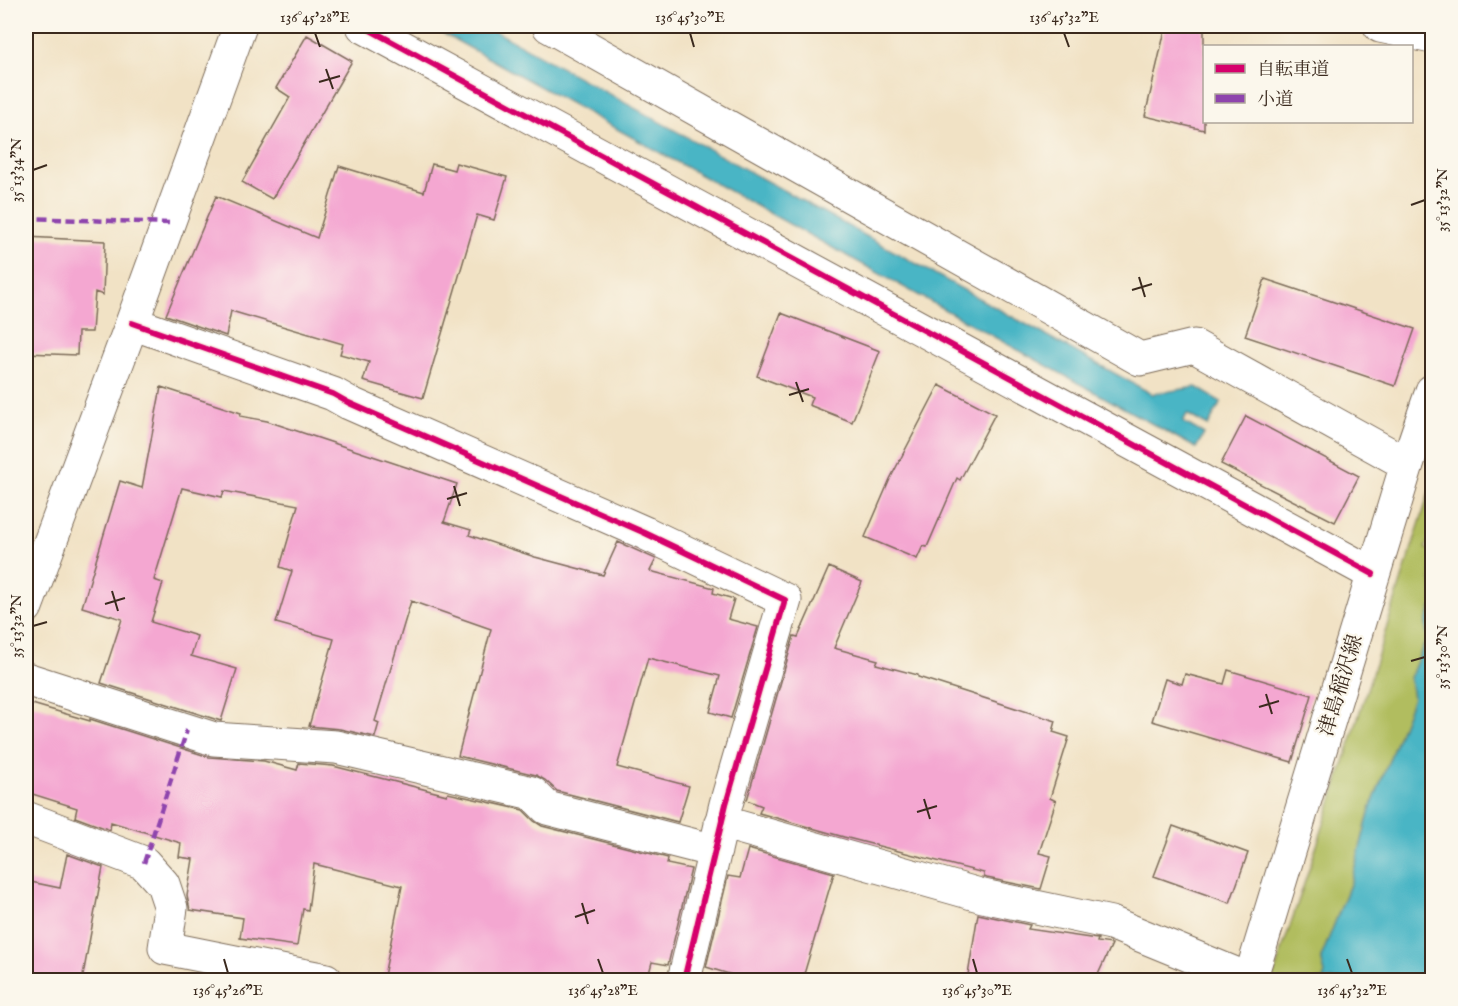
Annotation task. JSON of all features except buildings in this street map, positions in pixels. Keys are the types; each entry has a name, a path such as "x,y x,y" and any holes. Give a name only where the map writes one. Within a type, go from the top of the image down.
{"street":[{"path":"26,607 240,26"},
{"path":"363,26 1373,574"},
{"path":"549,26 1140,359 1194,346 1407,464"},
{"path":"1380,26 1432,37"},
{"path":"132,323 333,393 349,404 645,533 785,600 718,837 684,981"},
{"name":"津島稲沢線","path":"1250,980 1373,574 1432,391"},
{"path":"26,679 214,739 336,747 532,793 547,808 718,837 1111,924 1250,980"},
{"path":"26,818 144,863 163,884 171,908 165,948 285,976 326,981"}],"green space":[{"path":"1432,484 1432,536 1425,548 1432,551 1432,606 1426,622 1427,638 1410,678 1413,698 1370,810 1351,882 1321,958 1325,973 1323,980 1272,980 1331,803"}],"water":[{"path":"430,26 486,26 1152,394 1196,387 1221,402 1208,426 1187,414 1183,422 1204,434 1196,448"},
{"path":"1432,606 1432,969 1429,980 1323,980 1325,973 1321,958 1351,882 1370,810 1413,698 1410,678 1427,638 1426,622"}],"marked path":[{"path":"26,218 169,223"},
{"path":"144,863 187,730"}],"cycle path":[{"path":"363,26 1373,574"},
{"path":"132,323 333,394 645,533 785,600 726,804 684,980"}]}
